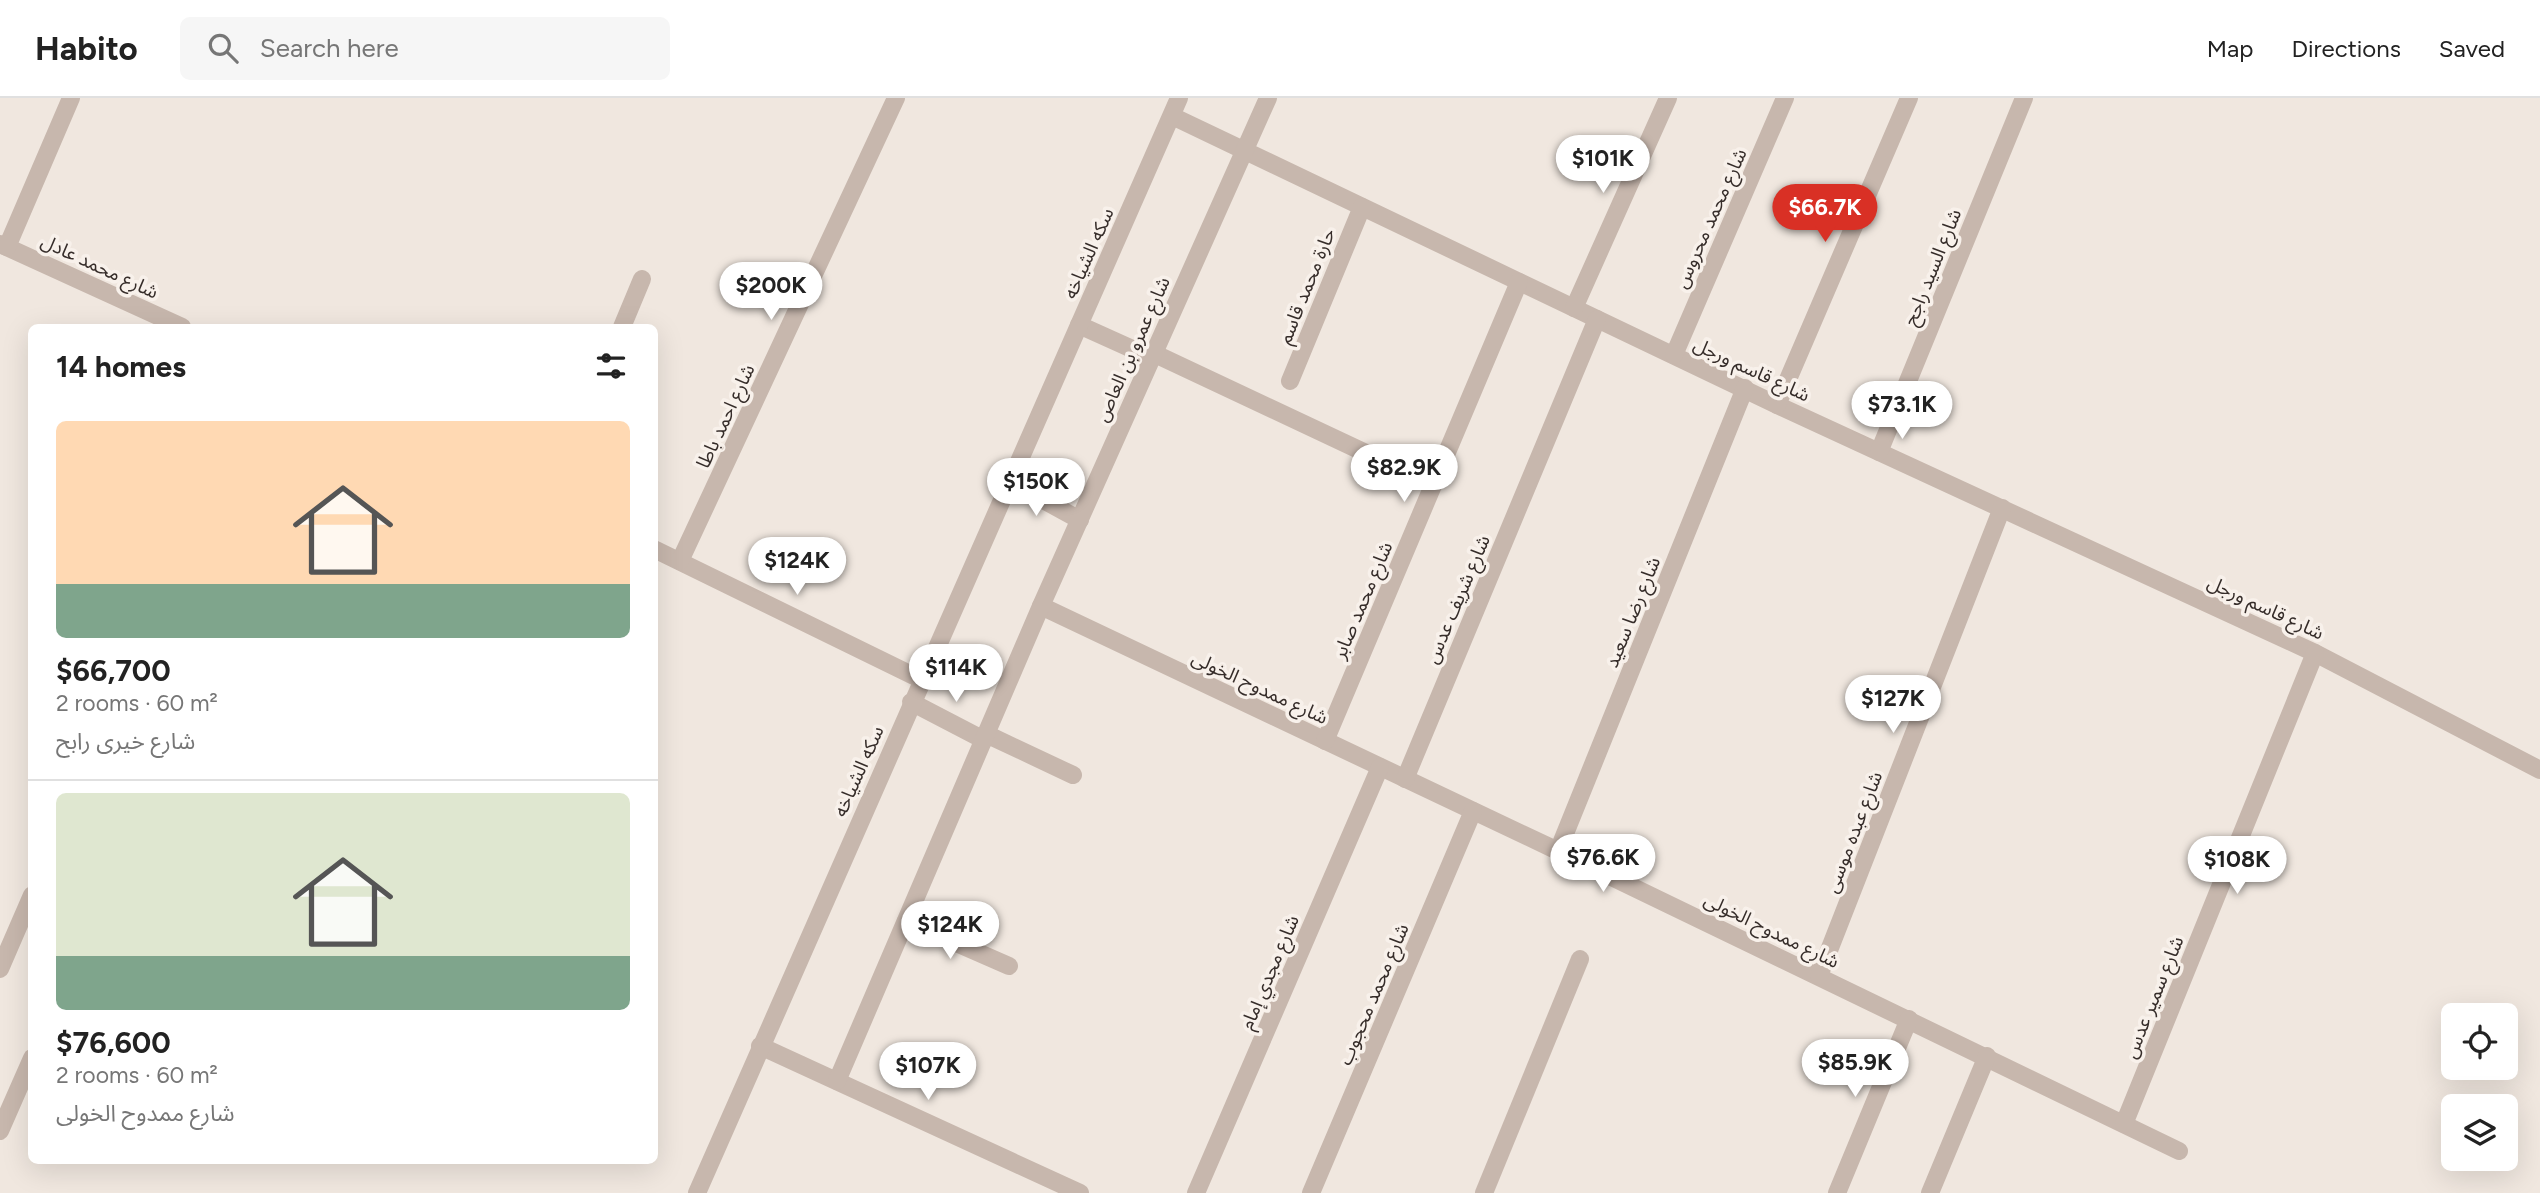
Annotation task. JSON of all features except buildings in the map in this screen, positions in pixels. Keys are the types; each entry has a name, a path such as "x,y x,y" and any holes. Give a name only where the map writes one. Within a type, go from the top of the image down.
{"street":[{"path":"3,245 71,98"},
{"name":"شارع احمد باطا","path":"680,561 896,98"},
{"name":"سكه الشياخه","path":"697,1193 911,702 1012,483 1179,98"},
{"name":"شارع عمرو بن العاص","path":"836,1081 1041,606 1268,98"},
{"path":"1574,308 1668,98"},
{"name":"شارع محمد محروس","path":"1674,355 1785,98"},
{"path":"1777,405 1909,98"},
{"name":"شارع السيد راجح","path":"1879,452 2024,98"},
{"name":"شارع قاسم ورجل","path":"1172,116 1777,405 2315,653 2540,769"},
{"name":"حارة محمد قاسم","path":"1290,381 1362,206"},
{"name":"شارع محمد عادل","path":"3,245 175,324"},
{"path":"623,324 642,279"},
{"name":"شارع محمد صابر","path":"1325,741 1519,282"},
{"name":"شارع شريف عدس","path":"1405,779 1597,319"},
{"path":"1079,325 1152,355 1389,464"},
{"name":"شارع رضا سعيد","path":"1558,851 1745,388"},
{"path":"1012,483 1080,520"},
{"name":"شارع عبده موسى","path":"1819,976 2002,508"},
{"path":"658,551 922,680"},
{"name":"شارع ممدوح الخولى","path":"1041,606 1987,1056 2179,1151"},
{"name":"شارع سمير عدس","path":"2124,1124 2315,653"},
{"path":"911,702 1073,775"},
{"name":"شارع مجدي إمام","path":"1196,1193 1380,767"},
{"name":"شارع محمد محجوب","path":"1311,1193 1473,811"},
{"path":"0,970 28,904"},
{"path":"906,921 1009,966"},
{"path":"1483,1193 1580,958"},
{"path":"1837,1193 1909,1019"},
{"path":"760,1046 1080,1193"},
{"path":"1930,1193 1987,1056"},
{"path":"0,1132 28,1067"}]}
